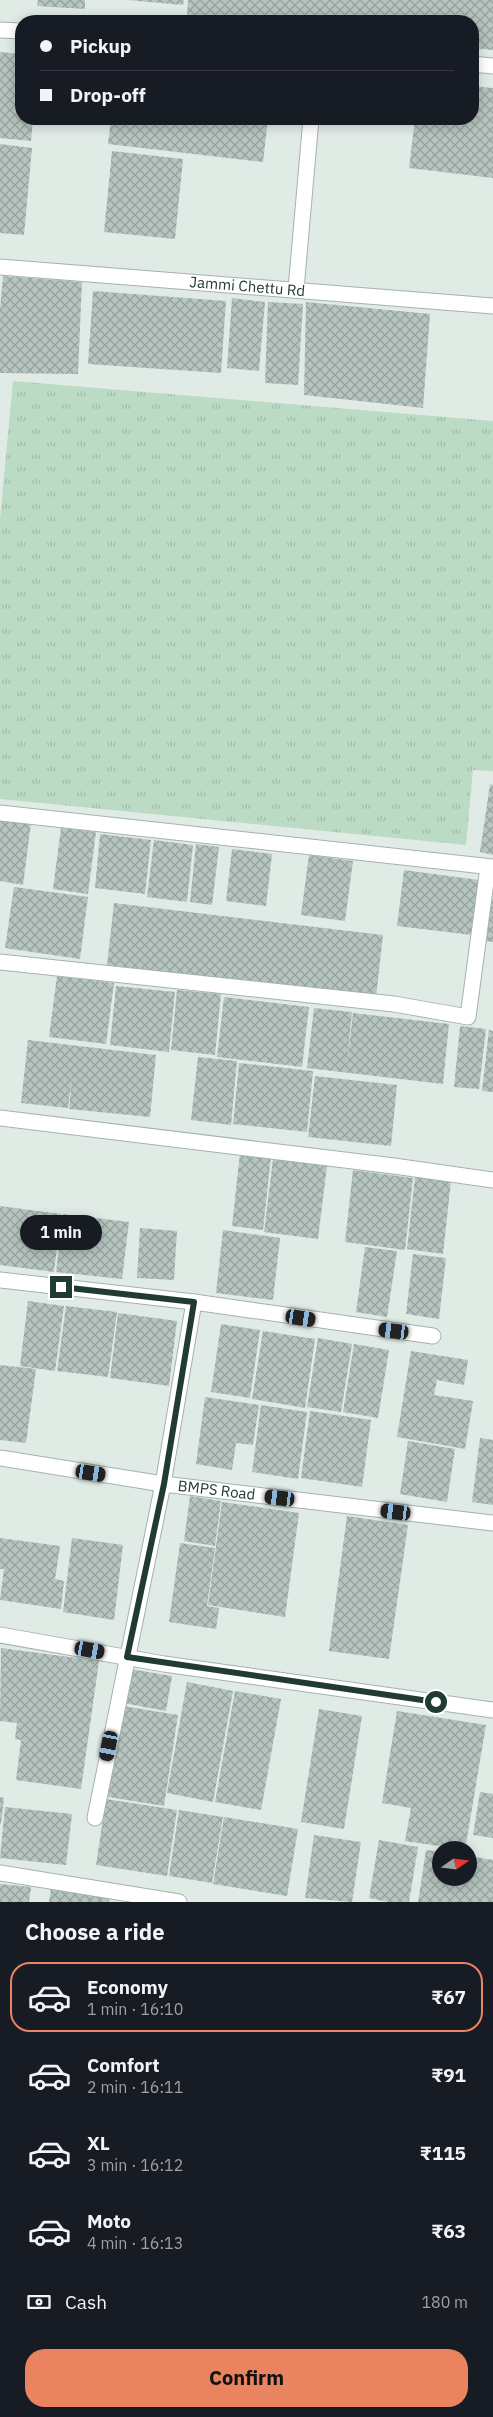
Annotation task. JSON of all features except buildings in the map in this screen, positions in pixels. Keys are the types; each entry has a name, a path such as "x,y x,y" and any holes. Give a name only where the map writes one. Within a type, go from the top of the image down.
{"street":[{"path":"0,30 15,31"},
{"path":"479,65 493,66"},
{"path":"296,289 310,125"},
{"name":"Jammi Chettu Rd","path":"0,268 296,289 493,306"},
{"path":"0,813 491,867 468,1017 394,1004 0,962"},
{"path":"0,1118 493,1180"},
{"path":"0,1280 194,1302 432,1336"},
{"path":"95,1818 164,1484 194,1302"},
{"name":"BMPS Road","path":"0,1458 164,1484 493,1523"},
{"path":"0,1635 127,1657 493,1710"},
{"path":"0,1874 179,1902"}],"green space":[{"path":"13,381 493,421 493,771 473,770 466,845 0,799 0,520"}],"route":[{"path":"61,1287 194,1302 164,1484 127,1657 164,1664 436,1702"}]}
